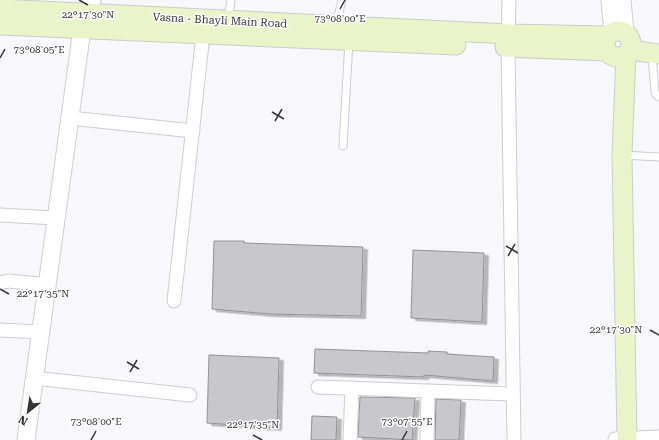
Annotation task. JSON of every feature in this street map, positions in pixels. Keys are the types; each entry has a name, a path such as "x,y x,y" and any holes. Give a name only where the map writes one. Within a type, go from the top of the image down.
{"main road":[{"name":"Vasna - Bhayli Main Road","path":"0,9 336,26 508,41"},
{"name":"Vasna - Bhayli Main Road","path":"0,25 82,14 203,34 349,40 508,41 619,44 657,50"},
{"path":"619,44 622,155 621,439"},
{"path":"619,44 621,439"}],"street":[{"path":"509,0 508,41 514,440"},
{"path":"610,0 619,44"},
{"path":"619,44 622,0"},
{"path":"26,440 34,378 38,288 70,118 82,14"},
{"path":"18,440 37,332 82,14"},
{"path":"174,301 203,34"},
{"path":"70,118 193,131"},
{"path":"0,215 52,218"},
{"path":"0,284 8,287 38,288"},
{"path":"0,330 37,332"},
{"path":"34,378 190,395"},
{"path":"318,387 513,394"},
{"path":"350,439 352,388"},
{"path":"427,440 428,391"},
{"path":"621,439 659,437"}],"lane":[{"path":"228,20 231,0"},
{"path":"336,26 342,0"},
{"path":"343,146 349,40"},
{"path":"657,50 656,93 659,97"},
{"path":"622,155 659,157"}],"building":[{"path":"214,241 244,241 244,243 363,247 361,316 270,314 212,309"},
{"path":"413,250 484,253 482,322 411,318"},
{"path":"315,349 428,353 428,351 447,352 447,354 494,357 493,381 424,375 424,377 314,373"},
{"path":"209,355 279,358 277,428 207,423"},
{"path":"360,397 415,398 412,440 358,437"},
{"path":"436,399 461,400 459,440 435,440"},
{"path":"312,416 337,417 336,440 311,440"}]}
